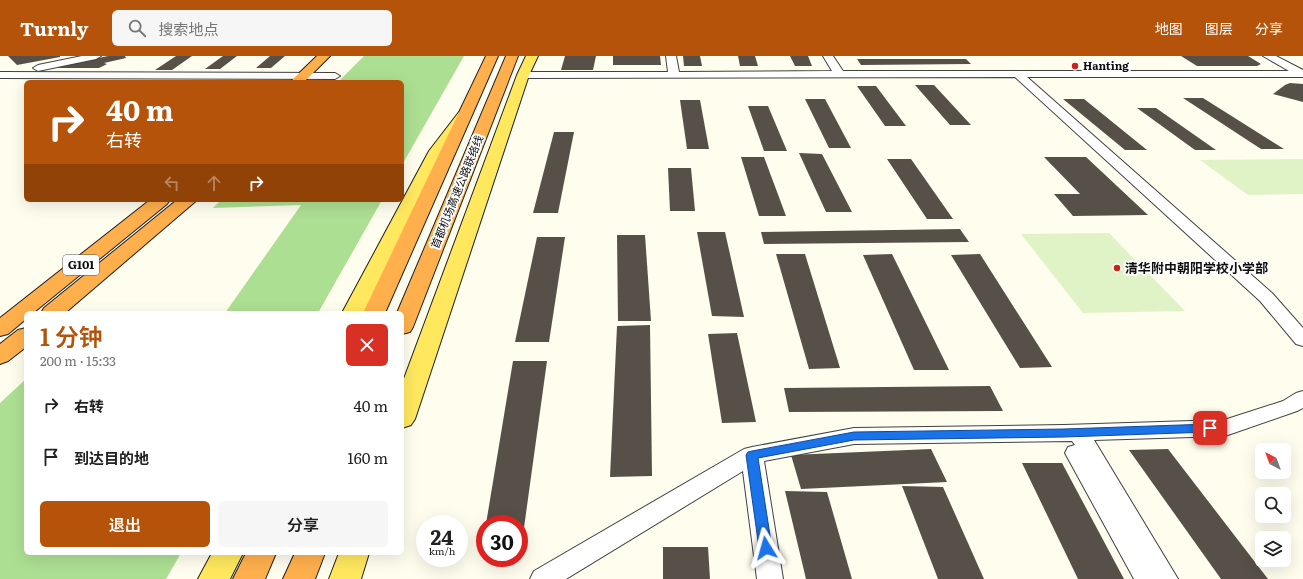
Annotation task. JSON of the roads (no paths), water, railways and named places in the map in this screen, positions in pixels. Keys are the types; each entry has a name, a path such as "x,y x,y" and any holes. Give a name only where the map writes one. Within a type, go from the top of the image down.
{"highway":[{"name":"首都机场高速公路联络线","path":"375,311 492,56"},
{"name":"首都机场高速公路联络线","path":"404,322 512,56"},
{"path":"309,79 330,58"},
{"name":"G101","path":"0,329 159,202"},
{"name":"G101","path":"54,311 186,202"},
{"path":"0,356 24,337"},
{"path":"249,579 260,555"},
{"path":"299,579 309,555"}],"main road":[{"path":"404,413 523,74 532,56"},
{"path":"354,311 437,151 468,110"},
{"path":"214,579 227,555"},
{"path":"345,579 353,555"}],"street":[{"path":"1,75 96,56"},
{"path":"671,56 674,75"},
{"path":"828,56 839,74"},
{"path":"1268,56 1302,74"},
{"path":"523,74 1302,74"},
{"path":"1017,74 1266,298 1303,340"},
{"path":"1,75 309,79 335,76"},
{"path":"543,579 752,455 854,436 1071,433 1225,428 1290,406 1303,398"},
{"path":"1071,433 1148,579"},
{"path":"1071,433 1165,579"},
{"path":"752,455 770,579"}],"place":[{"name":"Hanting","path":"1075,66"},
{"name":"清华附中朝阳学校小学部","path":"1117,268"}]}
